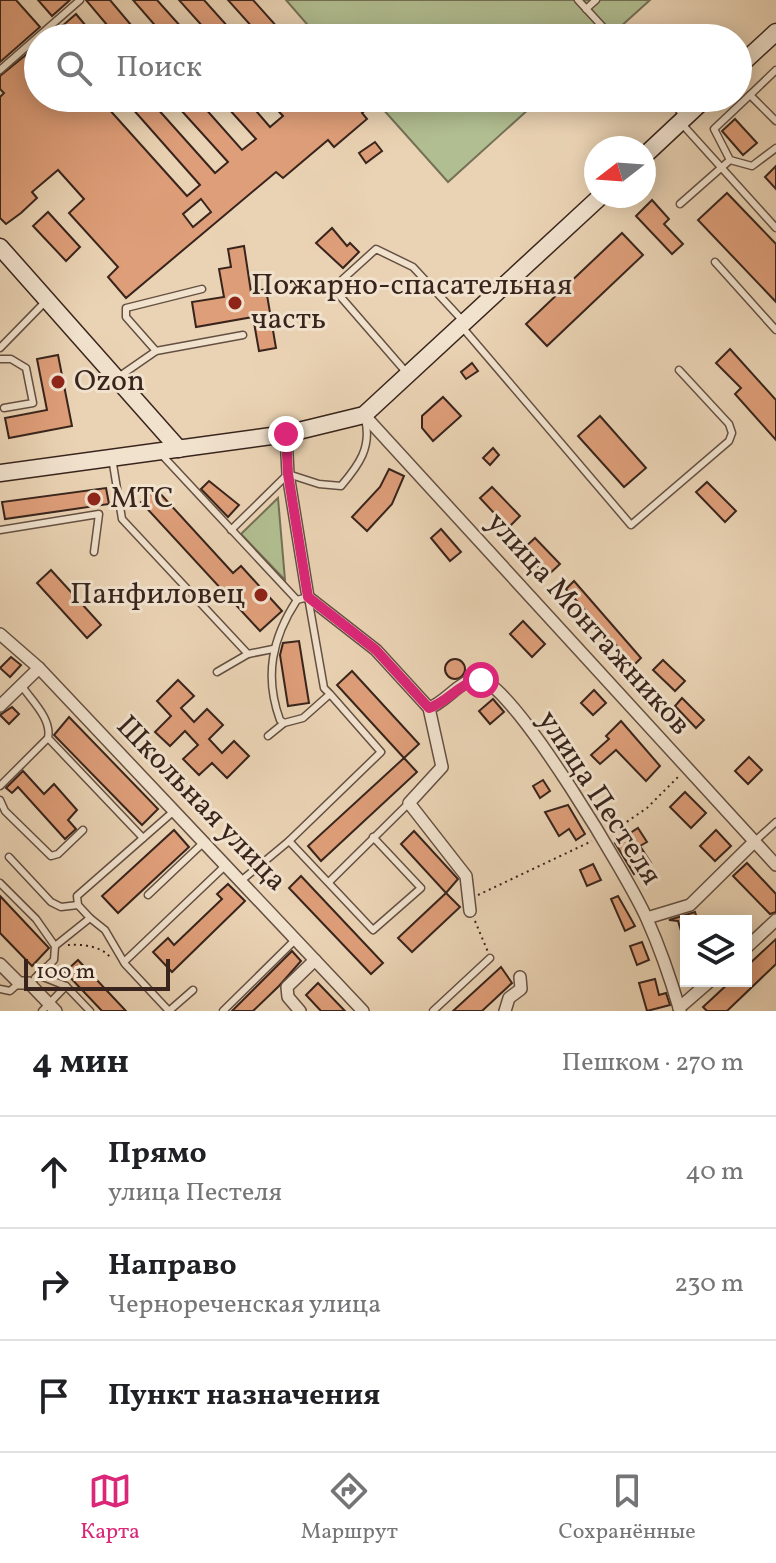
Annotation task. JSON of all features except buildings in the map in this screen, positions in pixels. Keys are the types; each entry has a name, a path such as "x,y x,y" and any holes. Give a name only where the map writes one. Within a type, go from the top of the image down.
{"main road":[{"path":"752,55 775,35"},
{"path":"656,145 691,112"},
{"path":"0,473 286,434 364,415 410,377 588,208"},
{"path":"0,247 179,449"}],"street":[{"name":"улица Монтажников","path":"364,415 776,865"},
{"path":"286,434 302,598 376,650 429,708 442,767 409,803 466,876 470,911"},
{"name":"Школьная улица","path":"0,634 39,668 363,1011"},
{"path":"0,706 39,668"},
{"name":"улица Пестеля","path":"429,708 446,701 470,681 481,680 490,684 547,752 602,837 647,918 680,1009"},
{"path":"647,918 690,905 754,842"},
{"path":"752,942 776,920"},
{"path":"300,1011 288,997 287,987 315,960"},
{"path":"0,964 29,980 49,1008"},
{"path":"505,1011 509,998 521,989 520,977"},
{"path":"680,1009 704,987"}],"lane":[{"path":"53,24 80,0"},
{"path":"578,0 600,24"},
{"path":"586,9 596,0"},
{"path":"0,70 24,49"},
{"path":"752,93 776,70"},
{"path":"752,97 776,121"},
{"path":"678,112 720,166 776,228"},
{"path":"730,160 714,129 732,112"},
{"path":"680,204 730,160 752,166 776,148"},
{"path":"410,377 333,288 376,249 413,267 631,525 729,441 732,433 729,424 679,370"},
{"path":"715,262 776,330"},
{"path":"156,351 126,317 126,308 202,289"},
{"path":"0,348 48,300"},
{"path":"117,378 156,351 243,335"},
{"path":"0,359 11,359 26,368 33,403 4,408"},
{"path":"231,530 288,474 319,484 341,486 359,464 370,437 364,415"},
{"path":"158,452 231,530 302,598 324,688 381,752 289,841 242,880"},
{"path":"112,458 122,519 248,654"},
{"path":"0,530 99,514 94,552"},
{"path":"284,723 278,715 269,673 273,649 302,598"},
{"path":"217,672 248,654 273,649"},
{"path":"0,786 48,738 50,728 46,720 21,685"},
{"path":"268,736 284,723 303,718 330,694"},
{"path":"48,738 143,838"},
{"path":"0,800 5,811 51,856 58,854 83,830"},
{"path":"329,882 409,803"},
{"path":"174,811 77,896 78,905 105,930 125,963 169,1011 193,990"},
{"path":"754,842 776,822"},
{"path":"289,841 373,930 421,888 373,837"},
{"path":"148,895 204,842"},
{"path":"9,857 51,902 61,907 78,905"},
{"path":"125,963 227,864"},
{"path":"0,883 36,919 55,946 54,960 29,980 10,991 0,989"},
{"path":"55,946 90,918"},
{"path":"223,1011 296,939"},
{"path":"433,1011 490,958"},
{"path":"29,980 66,986 90,1011"},
{"path":"49,1008 66,986"},
{"path":"178,1003 186,1011"}],"path":[{"path":"490,958 470,911 482,891 602,837 647,808 687,768"},
{"path":"55,946 80,944 106,951 114,960 125,963"}],"green space":[{"path":"286,0 650,0 623,24 307,24"},
{"path":"386,112 526,112 448,182"},
{"path":"278,498 285,580 241,534"}],"place":[{"name":"Пожарно-спасательная часть","path":"235,303"},
{"name":"Ozon","path":"58,382"},
{"name":"МТС","path":"94,499"},
{"name":"Панфиловец","path":"261,595"}],"route":[{"path":"286,434 288,474 308,597 376,650 429,708 446,701 464,683 481,680"}]}
